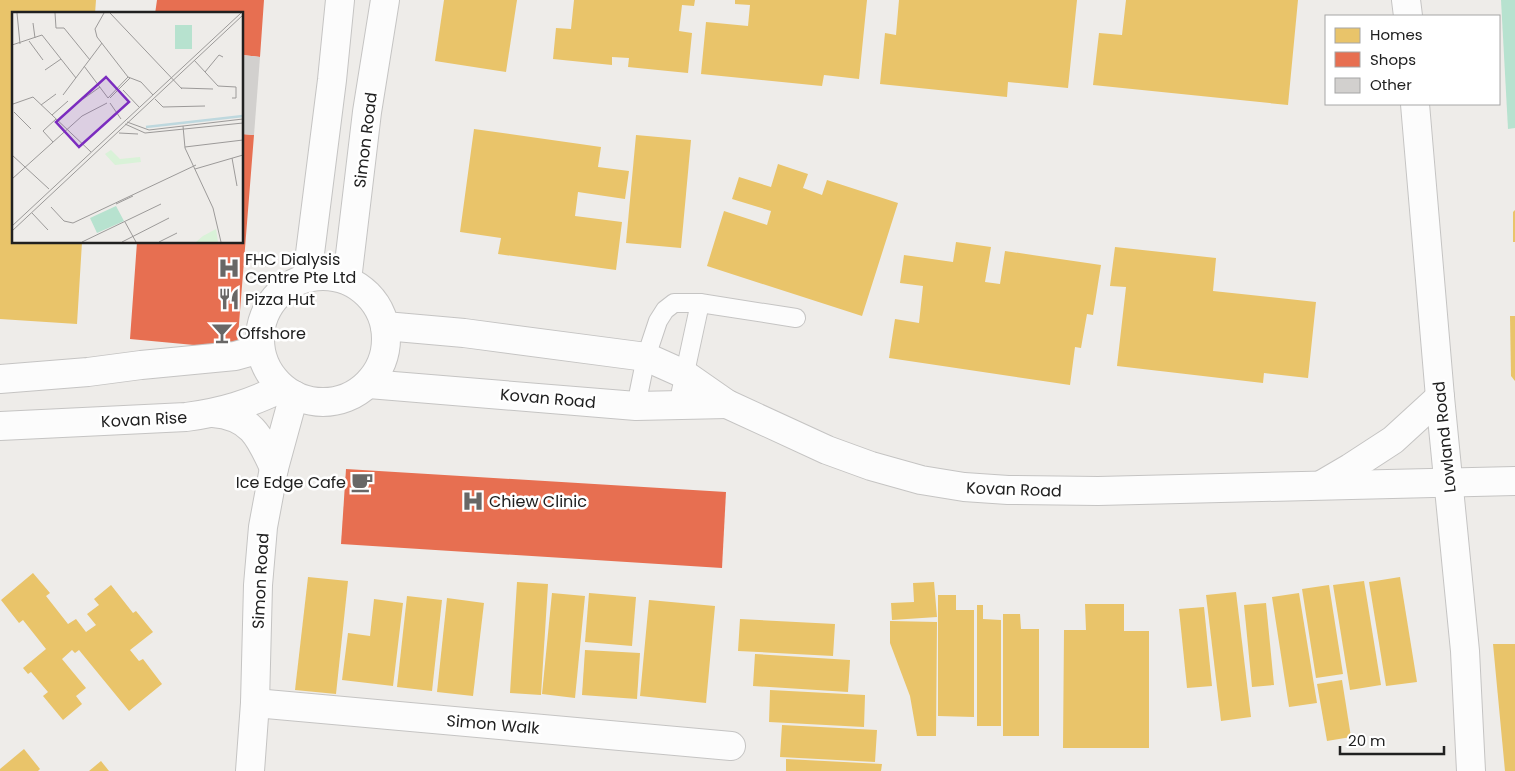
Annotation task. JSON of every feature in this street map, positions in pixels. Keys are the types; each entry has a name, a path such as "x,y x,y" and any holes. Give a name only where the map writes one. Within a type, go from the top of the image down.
{"street":[{"path":"306,277 332,80 340,0"},
{"name":"Simon Road","path":"347,280 367,112 385,0"},
{"path":"1406,0 1408,15"},
{"name":"Lowland Road","path":"1415,105 1440,397 1465,651 1471,771"},
{"path":"327,276 347,280 362,288 382,314 386,326 386,349 381,368 369,384 357,393 342,400 326,403 309,401 288,391 270,373 260,348 263,319 273,300 288,286 306,277 327,276"},
{"name":"Kovan Road","path":"386,326 464,333 646,357 684,374 727,404 827,450 871,466 921,480 964,487 1008,490 1098,491 1515,481"},
{"path":"0,378 88,372 235,356 260,348"},
{"name":"Kovan Road","path":"369,384 636,406 727,404"},
{"name":"Simon Road","path":"250,771 255,703 258,585 263,527 288,391"},
{"name":"Kovan Rise","path":"0,426 213,414 288,391"},
{"name":"Kovan Road","path":"1317,487 1393,440 1440,397"},
{"path":"213,414 223,414 253,430 260,437 274,468"},
{"name":"Simon Walk","path":"255,703 731,746"}],"lane":[{"path":"636,406 646,357 658,321 664,310 674,303 700,304 796,318"},
{"path":"678,405 700,304"}],"green space":[{"path":"1501,0 1515,0 1515,128 1508,129"}],"building: Homes":[{"path":"0,0 96,0 95,12 12,12 12,244 82,244 77,324 0,319"},
{"path":"444,0 517,0 506,72 435,61"},
{"path":"574,0 695,0 694,6 682,5 679,31 692,33 688,73 628,67 629,58 612,57 612,65 553,59 556,28 571,29"},
{"path":"735,0 867,0 859,79 824,75 822,86 701,74 706,22 748,26 750,5 735,4"},
{"path":"899,0 1077,0 1068,88 1008,82 1007,97 880,84 885,33 896,35"},
{"path":"1126,0 1298,0 1288,105 1093,85 1099,33 1122,35"},
{"path":"474,129 601,147 598,167 629,171 625,199 578,192 575,216 622,222 616,270 498,254 501,238 460,232"},
{"path":"636,135 691,140 681,248 626,243"},
{"path":"778,164 808,174 803,188 822,195 827,180 898,203 862,316 707,266 724,211 767,225 771,211 732,199 739,177 771,187"},
{"path":"1515,210 1515,242 1513,242 1513,212"},
{"path":"956,242 991,247 985,282 1000,284 1005,251 1101,265 1093,315 1087,314 1081,348 1075,347 1070,385 889,358 895,319 919,323 923,286 900,283 904,255 953,262"},
{"path":"1115,247 1216,258 1213,291 1316,302 1308,378 1264,373 1263,383 1117,366 1126,287 1110,286"},
{"path":"1510,316 1515,316 1515,381 1511,376"},
{"path":"33,573 50,593 46,596 68,624 76,619 86,632 96,625 87,614 99,605 94,599 111,585 133,613 136,611 153,632 130,650 139,661 143,659 162,684 129,711 79,650 75,653 72,650 62,659 86,688 76,696 82,704 63,720 43,696 48,692 31,672 28,674 23,668 46,649 23,620 19,623 1,600"},
{"path":"308,577 348,581 336,694 295,690"},
{"path":"1400,577 1417,682 1386,686 1369,582"},
{"path":"1364,581 1381,685 1350,690 1333,585"},
{"path":"517,582 548,584 541,695 510,693"},
{"path":"934,582 937,617 892,620 891,603 914,602 913,583"},
{"path":"1329,585 1343,674 1316,678 1302,589"},
{"path":"1236,592 1251,717 1221,721 1206,595"},
{"path":"552,593 585,596 575,698 542,694"},
{"path":"589,593 636,597 632,646 585,642"},
{"path":"1299,593 1317,703 1289,707 1272,597"},
{"path":"938,595 956,595 956,610 974,610 974,717 938,716"},
{"path":"407,596 442,600 432,691 397,687"},
{"path":"447,598 484,603 473,696 437,692"},
{"path":"374,599 403,603 393,686 342,680 348,633 370,636"},
{"path":"649,600 715,606 706,703 640,696"},
{"path":"1266,603 1274,685 1252,687 1244,605"},
{"path":"1085,604 1124,604 1124,631 1149,631 1149,748 1063,748 1064,630 1086,630"},
{"path":"977,605 983,605 983,619 1001,620 1001,726 977,726"},
{"path":"1204,607 1212,686 1187,688 1179,609"},
{"path":"1003,614 1020,614 1021,629 1039,629 1039,736 1003,736"},
{"path":"740,619 835,624 833,656 738,651"},
{"path":"890,621 937,622 936,736 917,736 910,696 890,643"},
{"path":"1493,644 1515,644 1515,771 1505,771"},
{"path":"585,650 640,653 637,699 582,695"},
{"path":"755,654 850,660 848,692 753,686"},
{"path":"1342,680 1351,737 1327,741 1317,684"},
{"path":"770,690 865,695 864,727 769,722"},
{"path":"782,725 877,730 875,762 780,757"},
{"path":"24,749 40,769 38,771 0,771 0,769"},
{"path":"786,759 882,764 881,771 786,771"},
{"path":"101,761 109,771 89,771"}],"building: Shops":[{"path":"157,0 264,0 260,57 244,55 244,12 155,12"},
{"path":"244,134 254,135 237,349 130,339 137,244 244,244"},
{"path":"346,469 726,492 722,568 341,544"}],"building: Other":[{"path":"244,55 260,57 254,135 244,134"}],"place":[{"name":"FHC Dialysis Centre Pte Ltd","path":"229,268"},
{"name":"Pizza Hut","path":"229,299"},
{"name":"Offshore","path":"222,333"},
{"name":"Ice Edge Cafe","path":"362,482"},
{"name":"Chiew Clinic","path":"473,501"}]}
